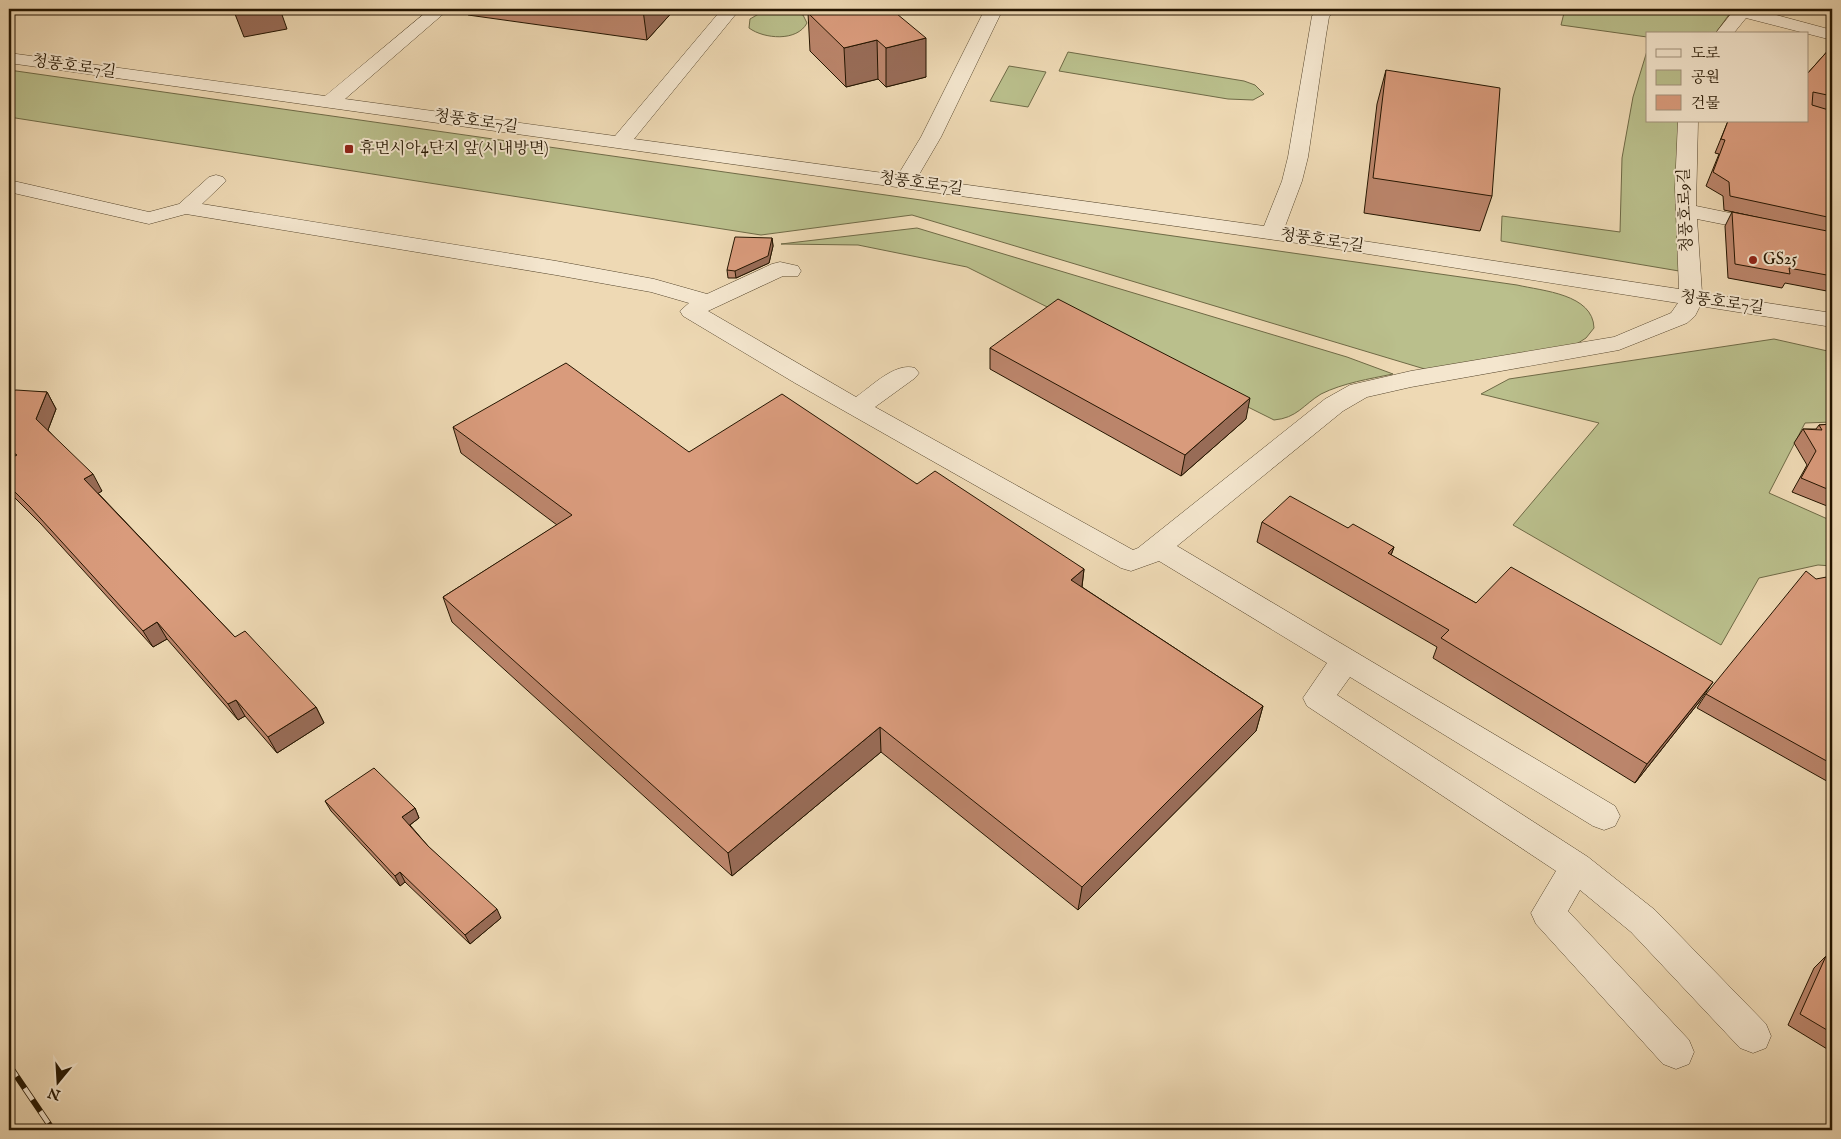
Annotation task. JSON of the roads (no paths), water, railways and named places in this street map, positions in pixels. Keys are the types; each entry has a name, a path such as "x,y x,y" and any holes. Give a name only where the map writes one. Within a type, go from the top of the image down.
{"street":[{"path":"330,102 440,9"},
{"path":"621,142 731,9"},
{"path":"904,182 931,137 994,9"},
{"path":"1271,234 1292,181 1298,157 1317,35 1321,16 1328,9"},
{"path":"1726,32 1743,10 1832,35"},
{"name":"청풍호로7길","path":"9,58 1271,234 1691,299 1718,301 1832,320"},
{"name":"청풍호로9길","path":"1688,122 1684,161 1691,299"},
{"path":"186,208 216,181"},
{"path":"9,186 149,218 186,208 576,272 654,286 708,301"},
{"path":"1686,210 1832,240"},
{"path":"790,272 780,269 708,301 691,311 857,408 1131,561 1153,551 1334,405 1359,391 1411,378 1619,343 1679,318 1686,311 1691,299"},
{"path":"857,408 907,372"},
{"path":"1153,551 1345,662 1604,816"},
{"path":"1345,662 1318,698 1576,867 1643,921 1753,1036"},
{"path":"1576,867 1548,913 1676,1052"}],"railway":[{"path":"9,1065 53,1130"}],"place":[{"name":"휴먼시아4단지 앞(시내방면)","path":"349,149"},
{"name":"GS25","path":"1753,260"}]}
